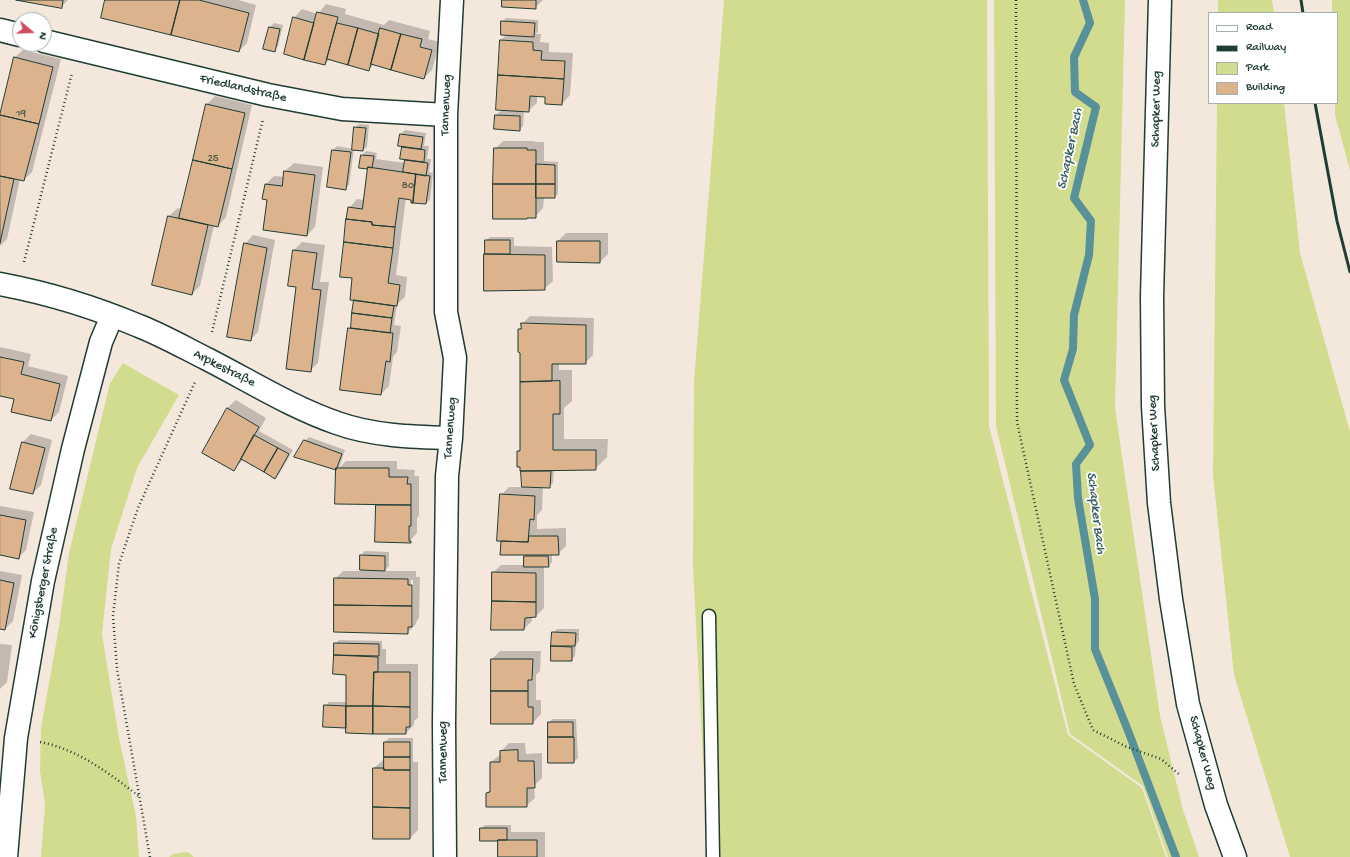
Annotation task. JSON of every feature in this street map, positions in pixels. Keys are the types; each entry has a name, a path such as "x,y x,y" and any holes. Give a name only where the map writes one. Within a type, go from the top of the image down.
{"street":[{"name":"Tannenweg","path":"445,857 444,707 447,476 451,438 455,358 446,312 446,115 452,0"},
{"name":"Schapker Weg","path":"1160,0 1152,297 1152,406 1159,503 1171,599 1188,704 1216,805 1235,857"},
{"path":"0,30 12,33"},
{"name":"Friedlandstraße","path":"52,43 268,95 342,108 446,115"},
{"name":"Arpkestraße","path":"9,286 65,299 140,326 305,411 338,424 371,432 416,437 451,438"},
{"name":"Königsberger Straße","path":"6,857 16,738 43,582 73,450 101,342 112,316"}],"lane":[{"path":"709,616 713,857"}],"path":[{"path":"1016,0 1017,422 1074,684 1093,730 1128,747 1161,759"},
{"path":"9,286 78,49"},
{"path":"150,857 117,669 113,616 119,564 138,508 206,359 268,95"},
{"path":"16,738 55,744 95,764 140,797"}],"green space":[{"path":"724,0 987,0 989,426 1068,735 1142,788 1166,857 708,857 693,566 694,382"},
{"path":"994,0 1125,0 1115,408 1160,716 1183,810 1199,857 1168,857 1143,786 1070,734 996,426"},
{"path":"1218,0 1272,0 1274,12 1218,12"},
{"path":"1332,0 1350,0 1350,170 1335,115 1335,104 1338,104 1338,12 1332,12"},
{"path":"1217,104 1284,104 1300,253 1350,432 1350,857 1290,857 1234,675 1213,475"},
{"path":"123,363 179,395 137,468 111,549 102,634 119,738 136,816 139,857 41,857 45,805 40,771 41,728 59,627 69,553 110,383"},
{"path":"188,852 194,857 169,857 173,854"}],"building":[{"path":"16,0 63,0 62,8"},
{"path":"105,0 180,0 171,35 101,18"},
{"path":"180,0 199,0 249,13 239,52 171,35"},
{"path":"502,0 536,0 536,9 502,7"},
{"path":"317,12 338,17 325,65 304,60"},
{"path":"293,17 314,23 304,60 284,54"},
{"path":"501,21 535,23 534,37 501,35"},
{"path":"337,23 358,28 348,65 327,59"},
{"path":"269,27 280,29 275,52 263,49"},
{"path":"358,28 379,34 369,71 348,65"},
{"path":"380,28 401,34 391,70 371,64"},
{"path":"401,34 422,39 420,47 432,50 424,79 391,70"},
{"path":"500,40 533,42 533,50 542,51 541,60 565,61 564,79 498,75"},
{"path":"14,57 53,67 39,124 0,115"},
{"path":"498,75 564,79 562,105 545,104 545,97 530,96 529,112 496,110"},
{"path":"206,104 245,113 232,169 193,160"},
{"path":"0,115 39,124 24,181 0,176"},
{"path":"495,115 520,116 520,131 494,129"},
{"path":"354,127 366,128 363,151 352,150"},
{"path":"400,134 423,137 421,149 398,146"},
{"path":"402,147 425,150 424,162 400,159"},
{"path":"494,148 527,148 527,150 536,150 536,184 493,184"},
{"path":"332,150 351,152 346,190 327,187"},
{"path":"361,155 374,156 372,168 359,168"},
{"path":"193,160 232,169 218,227 179,218"},
{"path":"405,160 428,163 426,176 403,172"},
{"path":"536,164 555,165 555,184 536,184"},
{"path":"368,167 416,174 413,203 411,203 411,200 399,198 395,227 372,225 372,222 346,219 348,207 362,209"},
{"path":"284,171 315,175 307,236 263,230 267,200 262,199 265,184 282,186"},
{"path":"416,174 430,176 426,204 413,203"},
{"path":"0,176 14,179 0,243"},
{"path":"493,184 536,184 536,218 493,219"},
{"path":"536,184 555,184 555,198 536,198"},
{"path":"168,216 208,225 192,295 152,285"},
{"path":"346,219 372,222 372,225 395,227 393,248 344,242"},
{"path":"485,240 510,240 510,254 485,254"},
{"path":"557,241 600,241 600,263 557,262"},
{"path":"344,242 393,248 388,283 400,285 397,306 350,300 352,278 340,277"},
{"path":"244,243 267,248 251,341 227,337"},
{"path":"293,250 317,253 312,289 321,290 311,372 286,369 296,287 288,286"},
{"path":"484,254 545,255 545,290 484,291"},
{"path":"354,300 394,306 392,318 352,313"},
{"path":"352,313 392,318 390,333 351,328"},
{"path":"521,323 586,325 586,364 552,364 552,381 520,382 518,329 521,329"},
{"path":"348,328 393,333 390,362 386,361 381,395 340,390"},
{"path":"0,357 24,362 21,374 60,384 51,421 11,412 14,399 0,396"},
{"path":"560,381 560,414 553,414 553,450 596,450 596,470 520,471 520,467 517,467 517,451 520,451 520,382"},
{"path":"227,408 259,427 234,471 202,453"},
{"path":"254,435 278,448 264,472 241,459"},
{"path":"304,440 342,454 336,470 294,457"},
{"path":"22,442 45,448 33,494 10,489"},
{"path":"278,448 289,454 275,479 264,472"},
{"path":"336,468 389,468 389,477 408,477 407,484 411,484 411,505 335,504"},
{"path":"521,471 551,471 550,488 522,487"},
{"path":"500,494 535,496 534,520 530,519 528,542 497,541"},
{"path":"376,505 411,505 409,541 411,541 411,543 375,542"},
{"path":"0,515 26,520 19,559 0,555"},
{"path":"529,536 558,536 559,555 500,555 501,541 528,542"},
{"path":"360,555 385,556 385,571 360,570"},
{"path":"524,556 548,556 549,567 524,567"},
{"path":"492,572 536,573 536,602 492,601"},
{"path":"334,578 408,579 408,585 412,585 412,606 334,605"},
{"path":"0,580 14,583 5,630 0,629"},
{"path":"492,601 536,602 536,617 525,618 524,630 491,630"},
{"path":"334,605 412,606 412,627 408,627 408,634 334,632"},
{"path":"552,632 576,633 575,646 551,646"},
{"path":"334,643 379,644 379,656 334,655"},
{"path":"551,646 572,647 572,661 551,661"},
{"path":"334,655 378,657 378,672 374,672 373,706 346,706 346,675 333,674"},
{"path":"491,659 533,659 532,680 528,680 528,691 491,691"},
{"path":"374,672 410,672 410,707 373,706"},
{"path":"491,691 528,691 528,707 533,707 533,724 491,724"},
{"path":"324,705 346,706 346,728 323,727"},
{"path":"346,706 373,706 373,734 346,733"},
{"path":"373,706 410,707 410,727 406,727 406,734 373,734"},
{"path":"548,722 573,722 573,737 548,737"},
{"path":"548,737 574,737 574,763 548,763"},
{"path":"384,742 410,742 410,757 384,757"},
{"path":"518,750 518,761 534,761 535,788 527,788 527,807 486,807 486,793 490,792 490,762 500,762 500,751"},
{"path":"384,757 410,757 410,770 384,770"},
{"path":"373,768 384,768 384,770 410,770 410,808 373,807"},
{"path":"373,807 410,808 410,839 373,839"},
{"path":"480,828 507,828 507,840 480,841"},
{"path":"498,840 537,840 537,857 498,857"}],"waterway":[{"name":"Schapker Bach","path":"1083,0 1090,23 1074,57 1075,92 1096,107 1074,198 1091,221 1089,255 1074,315 1073,349 1064,380 1090,445 1076,464 1078,498 1095,599 1095,649 1176,857"}],"railway":[{"path":"1301,0 1303,12"},
{"path":"1315,104 1337,221 1350,272"}]}
